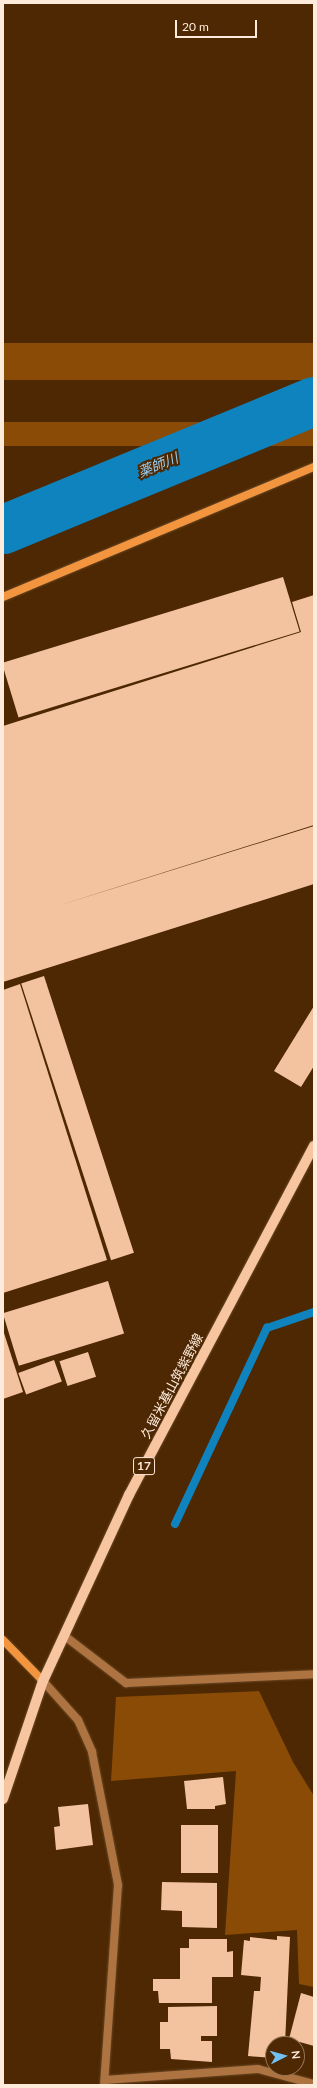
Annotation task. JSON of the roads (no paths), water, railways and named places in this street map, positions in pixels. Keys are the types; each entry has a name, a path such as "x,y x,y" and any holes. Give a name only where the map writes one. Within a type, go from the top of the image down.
{"main road":[{"name":"久留米基山筑紫野線","path":"3,1799 43,1681 66,1637 129,1495 314,1146"}],"street":[{"path":"3,597 314,467"},
{"path":"66,1637 126,1683 314,1674"},
{"path":"3,1640 78,1720 92,1752 118,1885 105,2083 258,2069 314,2084"}],"waterway":[{"name":"薬師川","path":"3,529 314,401"},
{"path":"175,1524 267,1328 314,1312"}]}
